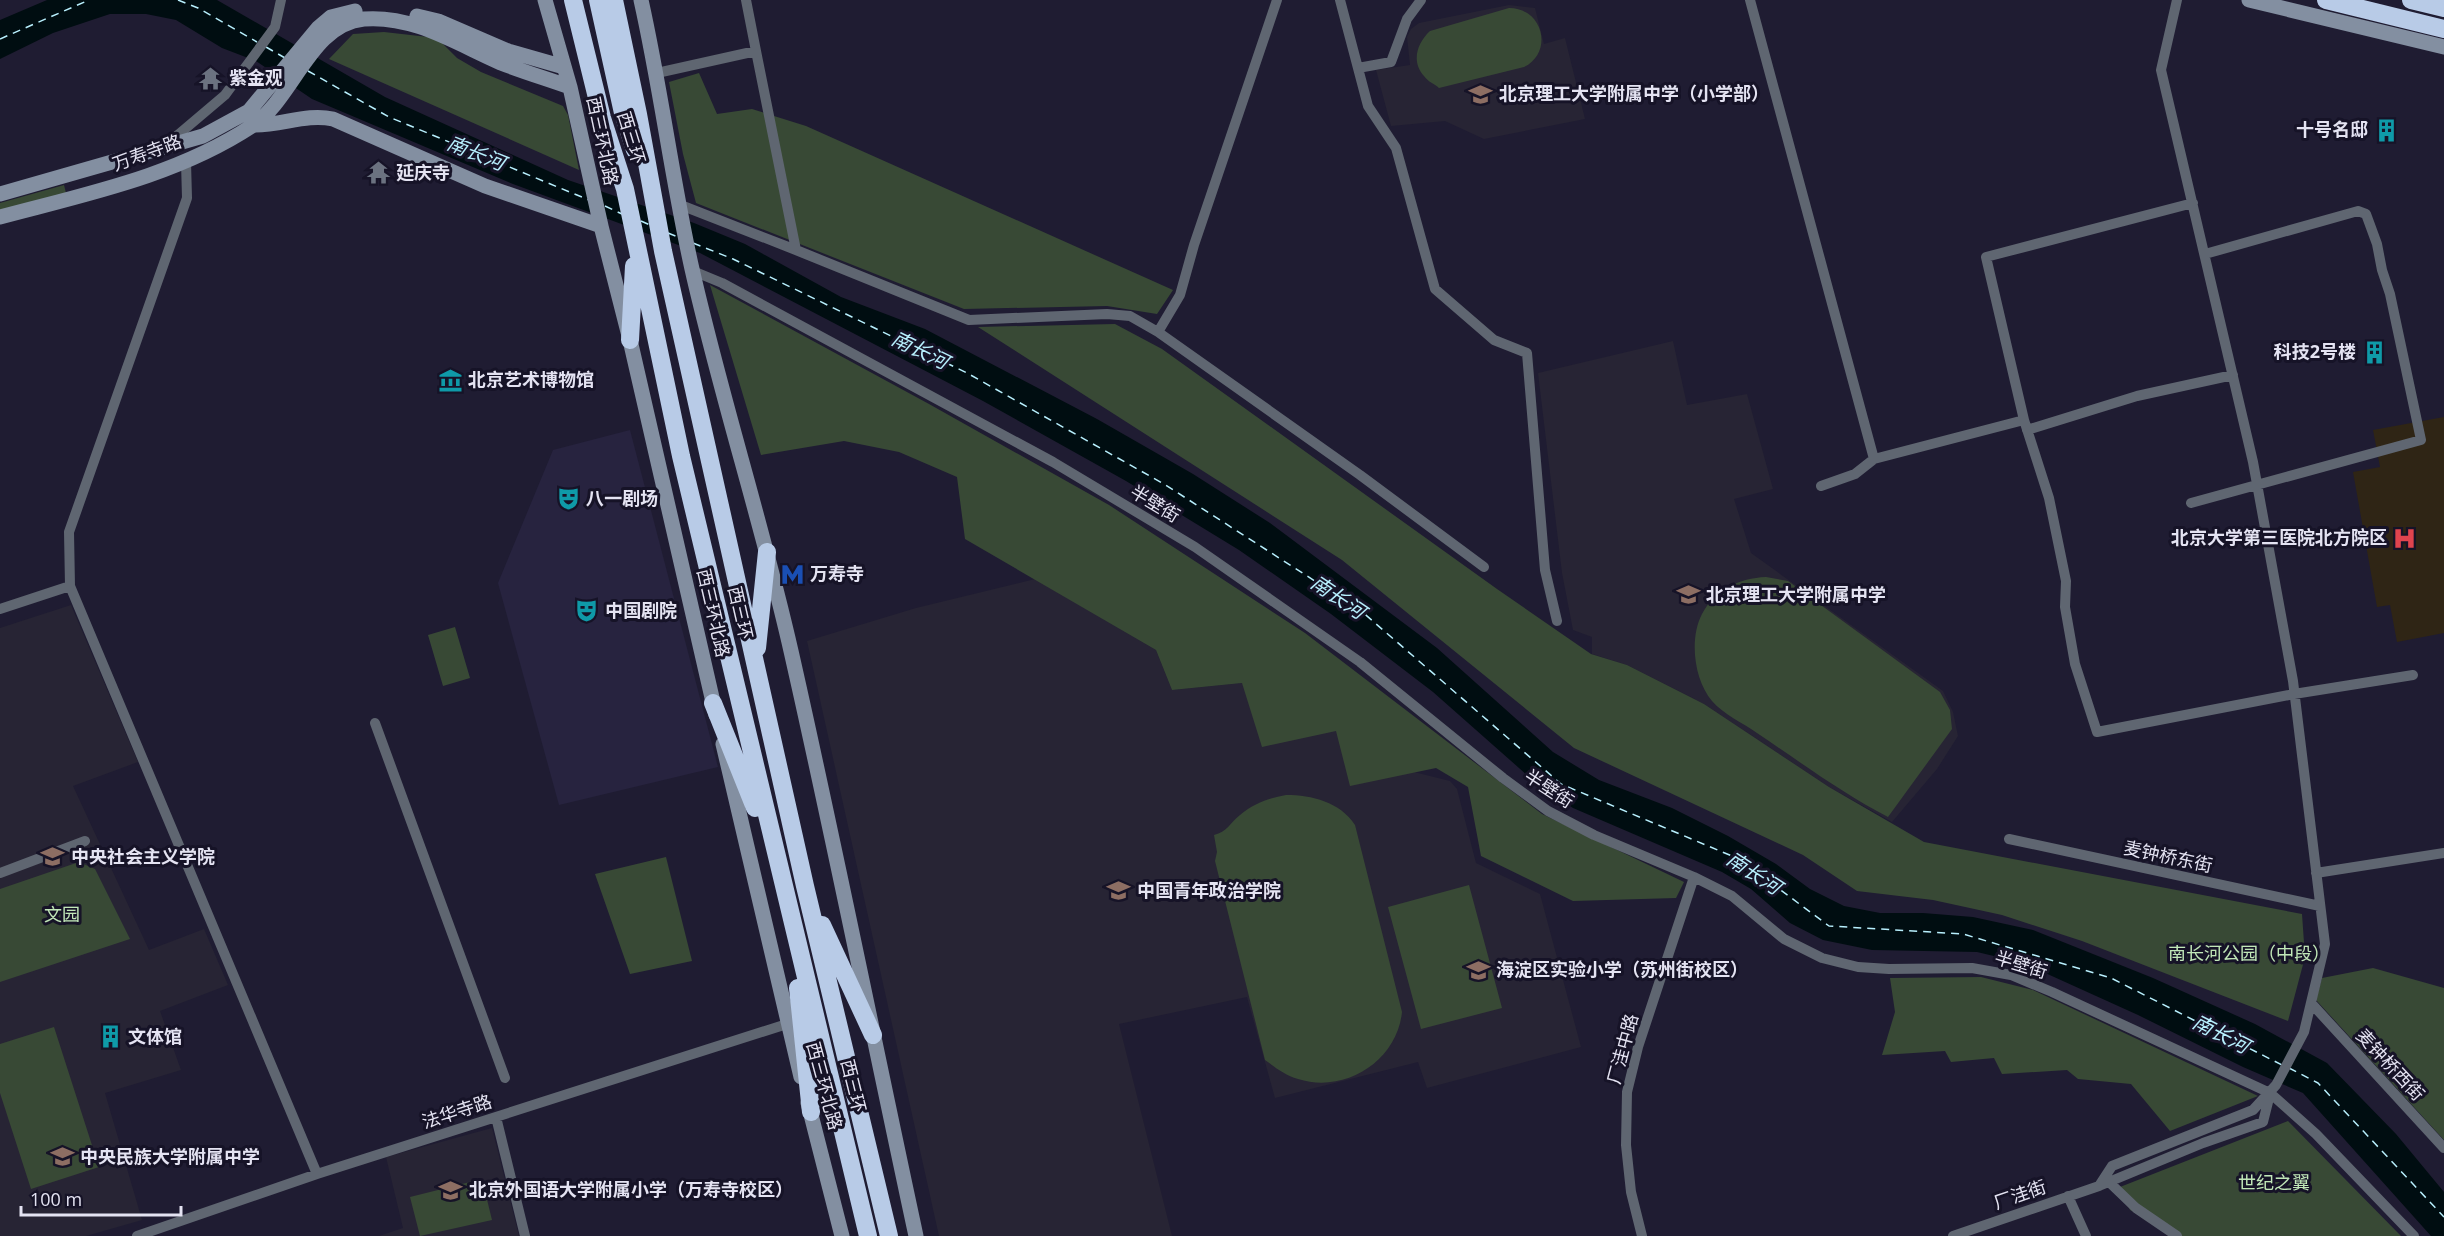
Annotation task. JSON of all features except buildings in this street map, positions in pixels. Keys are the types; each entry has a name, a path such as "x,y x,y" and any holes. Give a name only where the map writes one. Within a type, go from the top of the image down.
{"highway":[{"name":"西三环","path":"573,0 602,118 625,189 681,456 868,1236"},
{"path":"587,0 625,189"},
{"path":"598,0 623,113 653,203"},
{"path":"2326,0 2444,29"},
{"path":"2411,0 2444,8"},
{"name":"西三环","path":"616,5 663,251 805,886 889,1235"},
{"path":"630,340 635,240"},
{"path":"755,665 767,552"},
{"path":"713,703 778,868"},
{"path":"805,886 873,1035"},
{"path":"790,917 811,1112"}],"street":[{"path":"162,149 225,95 275,27 281,0"},
{"name":"西三环北路","path":"545,0 570,87 787,1024 842,1236"},
{"path":"641,0 657,73 678,204 727,412 767,552 793,661 916,1236"},
{"path":"746,0 796,250"},
{"path":"1158,332 1180,295 1194,245 1277,0"},
{"path":"1340,0 1368,106 1396,148 1436,290 1494,340 1527,353 1545,570 1557,621"},
{"path":"1358,68 1391,62 1407,19 1421,0"},
{"path":"1750,0 1874,459"},
{"path":"2177,0 2161,70 2257,485 2294,694 2325,944 2304,1032 2273,1089 2253,1110 2112,1166 2104,1184 2178,1236"},
{"path":"2249,0 2444,47"},
{"path":"282,84 310,47 318,27 331,17 350,11 401,12 438,21 508,51 564,67"},
{"path":"310,47 345,22 365,19 386,20 429,29 502,63 570,87"},
{"path":"657,73 756,51"},
{"name":"万寿寺路","path":"0,217 142,179 186,162 253,125 282,84"},
{"name":"万寿寺路","path":"0,194 203,136 249,111 282,84"},
{"path":"253,125 267,126 321,116 333,119 485,186 601,226"},
{"path":"186,162 187,198 69,532 70,586 317,1174"},
{"path":"2193,202 1986,257 2025,425 2049,498 2066,581 2065,607 2075,664 2097,732 2294,694 2413,675"},
{"path":"678,204 969,320 1107,314 1130,316 1158,332 1360,475 1484,567"},
{"path":"2191,503 2421,440 2390,294 2377,244 2366,214 2358,211 2205,254"},
{"name":"半壁街","path":"692,266 1053,462 1195,547 1360,662 1503,778 1548,811 1594,835 1694,877 1732,896 1784,939 1822,958 1858,967 1972,968 2011,975 2273,1089 2414,1236"},
{"path":"1821,486 1855,474 1874,459 2233,375"},
{"path":"0,609 70,586"},
{"path":"375,723 505,1078"},
{"name":"麦钟桥东街","path":"2009,839 2320,906"},
{"path":"0,873 85,841"},
{"path":"2316,873 2444,853"},
{"name":"厂洼中路","path":"1642,1236 1632,1192 1626,1145 1627,1092 1638,1047 1694,877"},
{"name":"麦钟桥西街","path":"2311,1003 2444,1148"},
{"name":"法华寺路","path":"137,1236 317,1174 787,1024"},
{"name":"厂洼街","path":"1953,1236 2104,1184 2203,1143 2263,1122 2273,1089"},
{"path":"496,1117 525,1236"},
{"path":"2068,1196 2086,1236"}],"shaded area":[{"name":"北京理工大学附属中学（小学部）","path":"1509,5 1535,8 1544,44 1565,38 1585,119 1484,139 1445,121 1391,126 1376,70 1410,65 1407,37 1411,29 1419,23"},
{"name":"北京理工大学附属中学","path":"1673,341 1687,405 1747,394 1773,489 1734,499 1751,553 1943,691 1953,712 1958,736 1937,769 1892,822 1829,787 1704,704 1627,665 1592,654 1592,637 1573,630 1562,573 1538,373"},
{"name":"北京大学第三医院北方院区","path":"2444,417 2444,633 2397,642 2390,605 2377,607 2353,472 2380,467 2373,430"},
{"path":"630,430 718,767 559,805 498,583 553,450"},
{"name":"中国青年政治学院","path":"1035,579 1156,650 1172,690 1242,683 1336,730 1395,775 1414,772 1450,781 1457,789 1476,863 1540,894 1581,1047 1427,1088 1418,1062 1275,1098 1247,997 1119,1024 1172,1236 939,1236 807,641 916,608"},
{"name":"中央社会主义学院","path":"71,605 138,762 73,786 149,950 204,929 228,985 160,1011 181,1070 105,1093 142,1220 86,1236 0,1236 0,628"},
{"name":"北京外国语大学附属小学（万寿寺校区）","path":"492,1128 519,1236 379,1236 403,1228 386,1157"}],"green space":[{"path":"1509,8 1521,10 1530,15 1537,23 1540,32 1539,51 1524,67 1439,88 1420,71 1417,53 1422,41 1430,31"},
{"path":"384,32 437,38 457,58 481,72 563,106 568,115 579,170 329,59 353,34"},
{"path":"699,73 717,114 752,109 806,126 1173,290 1157,314 1107,306 964,309 696,203 683,154 669,82"},
{"path":"64,185 66,193 0,212 0,203"},
{"path":"710,285 1109,505 1305,633 1542,814 1684,882 1676,898 1573,901 1481,856 1468,787 1436,768 1350,786 1336,731 1262,747 1242,683 1172,690 1156,650 965,539 957,477 899,452 844,441 761,455"},
{"name":"南长河公园（中段）","path":"1115,324 1162,349 1591,654 1627,665 1704,704 1829,787 1924,842 2302,914 2305,957 2288,1021 2082,941 2002,915 1933,900 1857,891 1803,855 1574,748 1342,560 978,327"},
{"path":"1766,577 1788,581 1940,692 1950,710 1952,729 1888,817 1838,788 1727,714 1712,701 1706,692 1697,671 1695,659 1696,635 1702,614 1714,598 1729,587 1746,580"},
{"path":"455,627 470,678 443,686 428,635"},
{"path":"1286,795 1306,796 1325,801 1342,811 1355,825 1402,1012 1398,1030 1379,1059 1350,1077 1333,1082 1298,1079 1265,1060 1215,861 1217,852 1214,835 1256,804"},
{"path":"666,857 692,961 630,974 595,874"},
{"name":"文园","path":"79,862 95,869 130,939 0,982 0,889"},
{"path":"1469,885 1502,1008 1421,1029 1388,907"},
{"path":"2373,968 2444,988 2444,1140 2316,1000 2322,978"},
{"path":"1981,977 2033,990 2258,1096 2170,1131 2131,1084 2078,1079 2067,1070 2002,1074 1994,1058 1951,1062 1945,1051 1882,1055 1895,1012 1890,978"},
{"path":"54,1027 99,1167 31,1189 0,1093 0,1044"},
{"name":"世纪之翼","path":"2288,1121 2401,1236 2181,1236 2130,1210 2120,1187"},
{"path":"482,1179 492,1220 420,1236 410,1197"}],"water":[{"name":"南长河","path":"47,0 217,0 385,97 568,180 694,223 745,244 841,297 925,329 1097,419 1193,474 1270,523 1437,648 1553,752 1599,780 1672,808 1728,836 1776,864 1810,889 1844,906 1880,913 1923,913 1973,917 2033,930 2153,978 2255,1024 2327,1063 2396,1134 2444,1192 2444,1236 2431,1236 2303,1093 2023,963 1977,952 1872,950 1823,940 1790,923 1751,889 1722,872 1573,808 1536,783 1433,692 1331,614 1239,550 1126,481 983,401 700,253 513,184 312,99 256,61 222,48 176,20 146,14 110,14 53,33 0,59 0,20"}],"ferry route":[{"path":"0,39 89,0"},
{"path":"178,0 198,8 257,42"},
{"path":"266,47 285,58"},
{"path":"308,71 389,117 589,200"},
{"path":"605,206 622,214"},
{"path":"641,221 650,225"},
{"path":"668,233 678,237"},
{"path":"693,243 733,259 967,373 1164,484 1360,610 1561,784 1739,859 1829,926 1963,934 2111,978 2282,1065"},
{"path":"2289,1068 2318,1083 2444,1217"}],"place":[{"name":"紫金观","path":"211,78"},
{"name":"北京理工大学附属中学（小学部）","path":"1481,94"},
{"name":"十号名邸","path":"2386,130"},
{"name":"延庆寺","path":"378,173"},
{"name":"科技2号楼","path":"2374,352"},
{"name":"北京艺术博物馆","path":"450,380"},
{"name":"八一剧场","path":"568,499"},
{"name":"北京大学第三医院北方院区","path":"2405,538"},
{"name":"万寿寺","path":"792,574"},
{"name":"北京理工大学附属中学","path":"1688,595"},
{"name":"中国剧院","path":"587,611"},
{"name":"中央社会主义学院","path":"53,857"},
{"name":"中国青年政治学院","path":"1119,891"},
{"name":"海淀区实验小学（苏州街校区）","path":"1478,970"},
{"name":"文体馆","path":"110,1037"},
{"name":"中央民族大学附属中学","path":"62,1157"},
{"name":"北京外国语大学附属小学（万寿寺校区）","path":"451,1190"}]}
